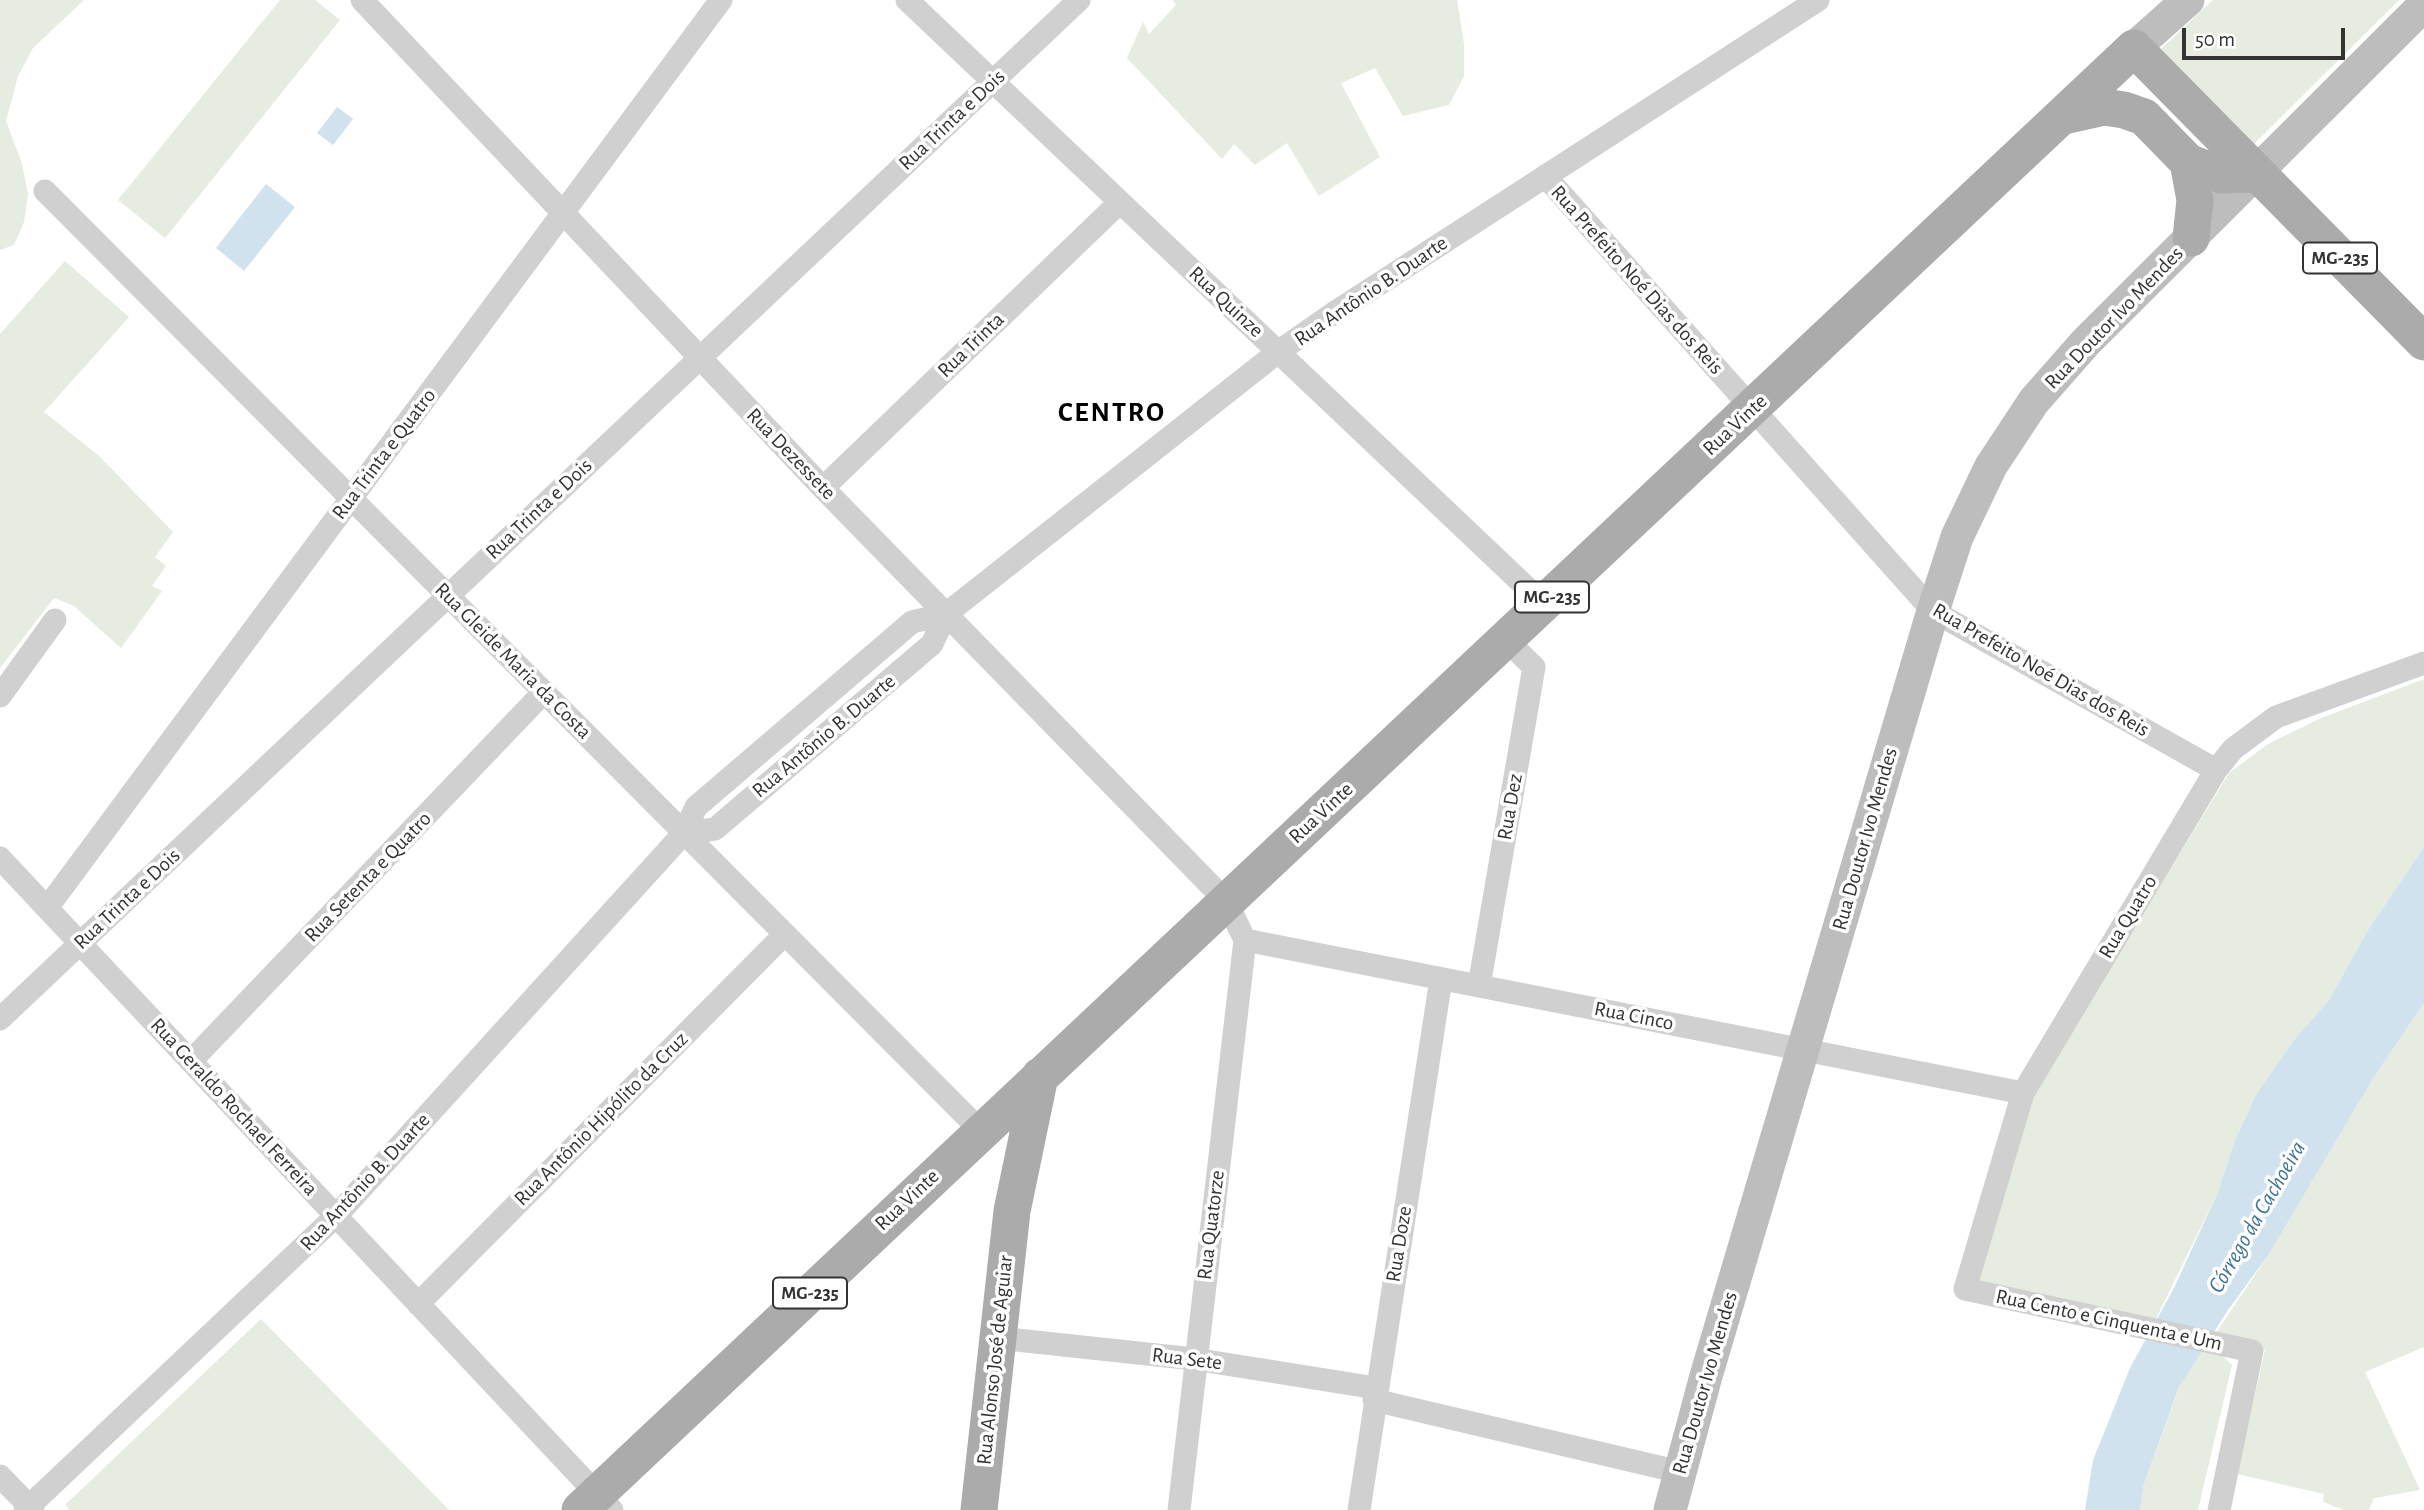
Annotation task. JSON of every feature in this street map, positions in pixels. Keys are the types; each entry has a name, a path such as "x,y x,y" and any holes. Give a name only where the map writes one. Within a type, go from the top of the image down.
{"main road":[{"name":"MG-235","path":"2064,116 2134,48 2424,342"},
{"path":"2134,48 2134,83 2195,200 2191,238"},
{"path":"2064,116 2104,107 2166,140 2221,175 2256,174"},
{"path":"2166,140 2194,111"},
{"name":"Rua Vinte","path":"596,1505 981,1131 2064,116"},
{"path":"1012,1210 1040,1076"},
{"path":"981,1131 1002,1168 1012,1210"},
{"name":"Rua Alonso José de Aguiar","path":"979,1510 1012,1210"}],"street":[{"name":"Rua Dezessete","path":"362,0 823,488 1226,901 1245,940"},
{"name":"Rua Trinta e Quatro","path":"47,908 721,0"},
{"name":"Rua Quinze","path":"908,0 1544,604"},
{"name":"Rua Trinta e Dois","path":"0,1019 1079,0"},
{"name":"Rua Antônio B. Duarte","path":"29,1509 336,1216 684,833 715,829 932,644 946,614 1278,352 1818,0"},
{"path":"2134,48 2188,0"},
{"name":"Rua Doutor Ivo Mendes","path":"1670,1510 1933,611 1957,537 1991,466 2034,401 2086,342 2424,5"},
{"name":"Rua Prefeito Noé Dias dos Reis","path":"1545,176 1933,611 2216,770"},
{"name":"Rua Gleide Maria da Costa","path":"45,191 981,1131"},
{"name":"Rua Trinta","path":"823,488 1119,202"},
{"path":"0,696 55,620"},
{"name":"Rua Dez","path":"1479,986 1534,667 1506,640"},
{"name":"Rua Quatro","path":"1965,1289 2023,1093 2216,770 2233,749 2276,717 2424,663"},
{"name":"Rua Setenta e Quatro","path":"191,1061 544,692"},
{"name":"Rua Geraldo Rochael Ferreira","path":"0,858 418,1304 596,1505"},
{"name":"Rua Antônio Hipólito da Cruz","path":"418,1304 785,934"},
{"name":"Rua Cinco","path":"1245,940 2023,1093"},
{"name":"Rua Quatorze","path":"1178,1510 1245,940"},
{"name":"Rua Doze","path":"1359,1510 1441,979"},
{"name":"Rua Cento e Cinquenta e Um","path":"1965,1289 2252,1351 2219,1510"},
{"name":"Rua Sete","path":"998,1338 1194,1359 1375,1394 1680,1472"},
{"path":"0,1476 29,1509"}],"shaded area":[{"path":"0,0 84,0 33,48 18,76 6,121 22,164 28,194 24,222 14,245 0,250"},
{"path":"280,0 315,0 340,20 165,238 118,200"},
{"path":"1173,0 1457,0 1464,44 1464,76 1449,105 1403,116 1375,68 1341,83 1380,157 1319,196 1287,143 1255,165 1234,144 1222,159 1127,58 1143,22 1149,34 1176,5"},
{"path":"2213,0 2399,0 2254,144 2161,49"},
{"path":"65,261 129,317 44,412 99,456 173,532 155,557 166,566 152,586 162,591 121,648 74,606 54,598 0,668 0,334"},
{"path":"2424,679 2424,847 2368,930 2329,1000 2294,1040 2257,1093 2235,1140 2218,1192 2151,1329 1976,1283 2029,1101 2229,773 2268,744 2319,719"},
{"path":"2424,1003 2424,1347 2365,1372 2420,1490 2374,1498 2369,1510 2344,1510 2323,1502 2324,1494 2237,1474 2265,1350 2210,1342 2269,1254 2374,1077"},
{"path":"261,1319 449,1510 70,1510 65,1505"},
{"path":"2205,1345 2215,1348 2232,1365 2198,1510 2140,1510 2144,1484 2181,1383"}],"water":[{"path":"337,107 353,119 333,145 317,133"},
{"path":"266,184 295,207 244,271 216,248"},
{"name":"Córrego da Cachoeira","path":"2424,847 2424,1003 2374,1077 2269,1254 2228,1310 2179,1387 2144,1484 2140,1510 2085,1510 2093,1460 2130,1368 2174,1288 2218,1192 2235,1140 2257,1093 2294,1040 2329,1000 2368,930"}],"district":[{"name":"CENTRO","path":"1112,413"}]}
